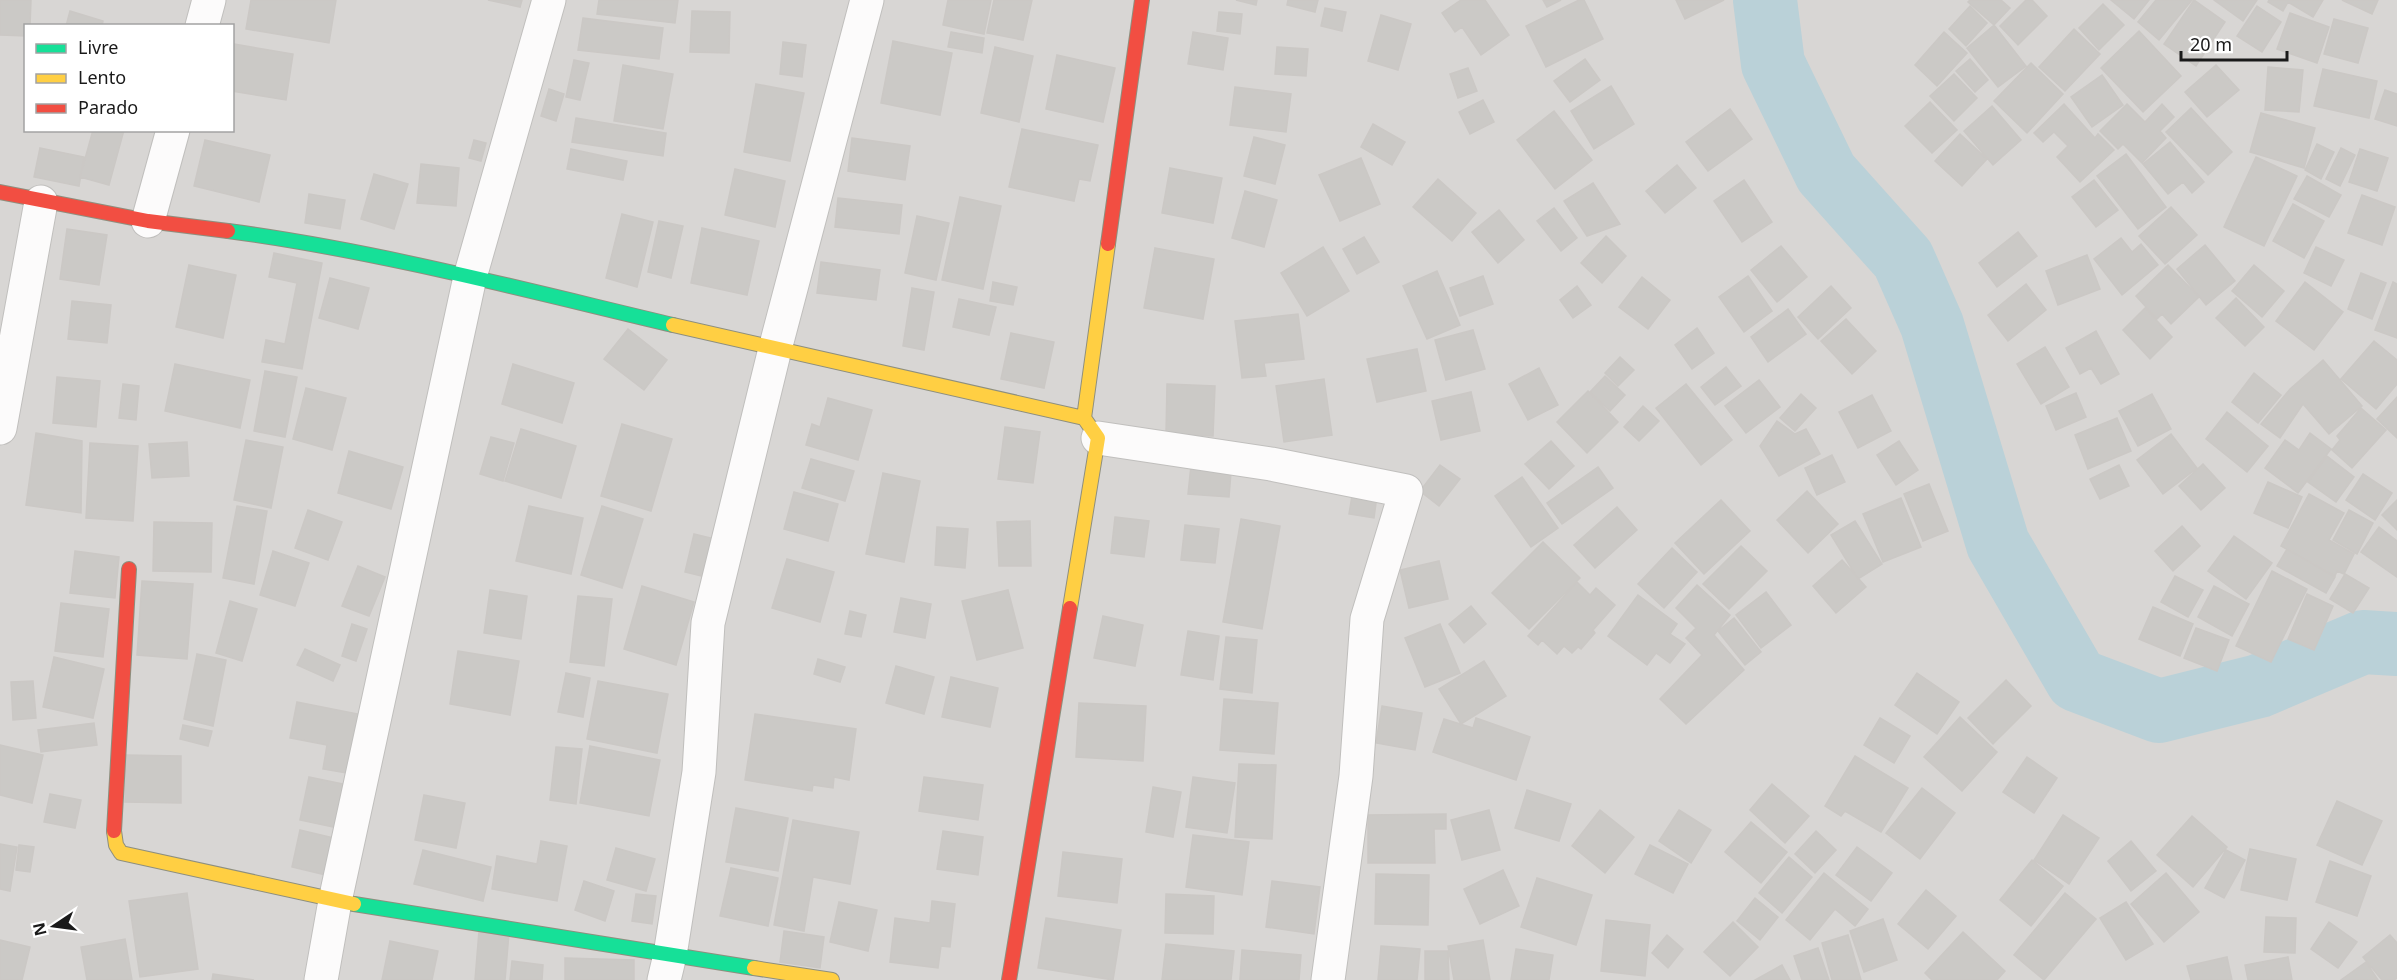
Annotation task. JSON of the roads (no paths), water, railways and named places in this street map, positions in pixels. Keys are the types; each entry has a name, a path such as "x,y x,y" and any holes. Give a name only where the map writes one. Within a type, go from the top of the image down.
{"street":[{"path":"202,24 208,0"},
{"path":"321,980 335,902 470,277 549,0"},
{"path":"667,967 699,772 708,623 775,349 867,0"},
{"path":"1009,980 1091,428 1142,0"},
{"path":"148,221 172,132"},
{"path":"0,192 41,202 148,221 295,240 470,277 775,349 1091,428 1406,491 1367,619 1356,776 1328,980"},
{"path":"0,428 41,202"},
{"path":"129,568 114,830 116,845 121,853 335,902 667,967 832,980"}],"waterway":[{"path":"1765,0 1773,64 1826,173 1903,259 1932,325 1998,544 2077,680 2159,711 2259,686 2363,642 2397,644"}]}
